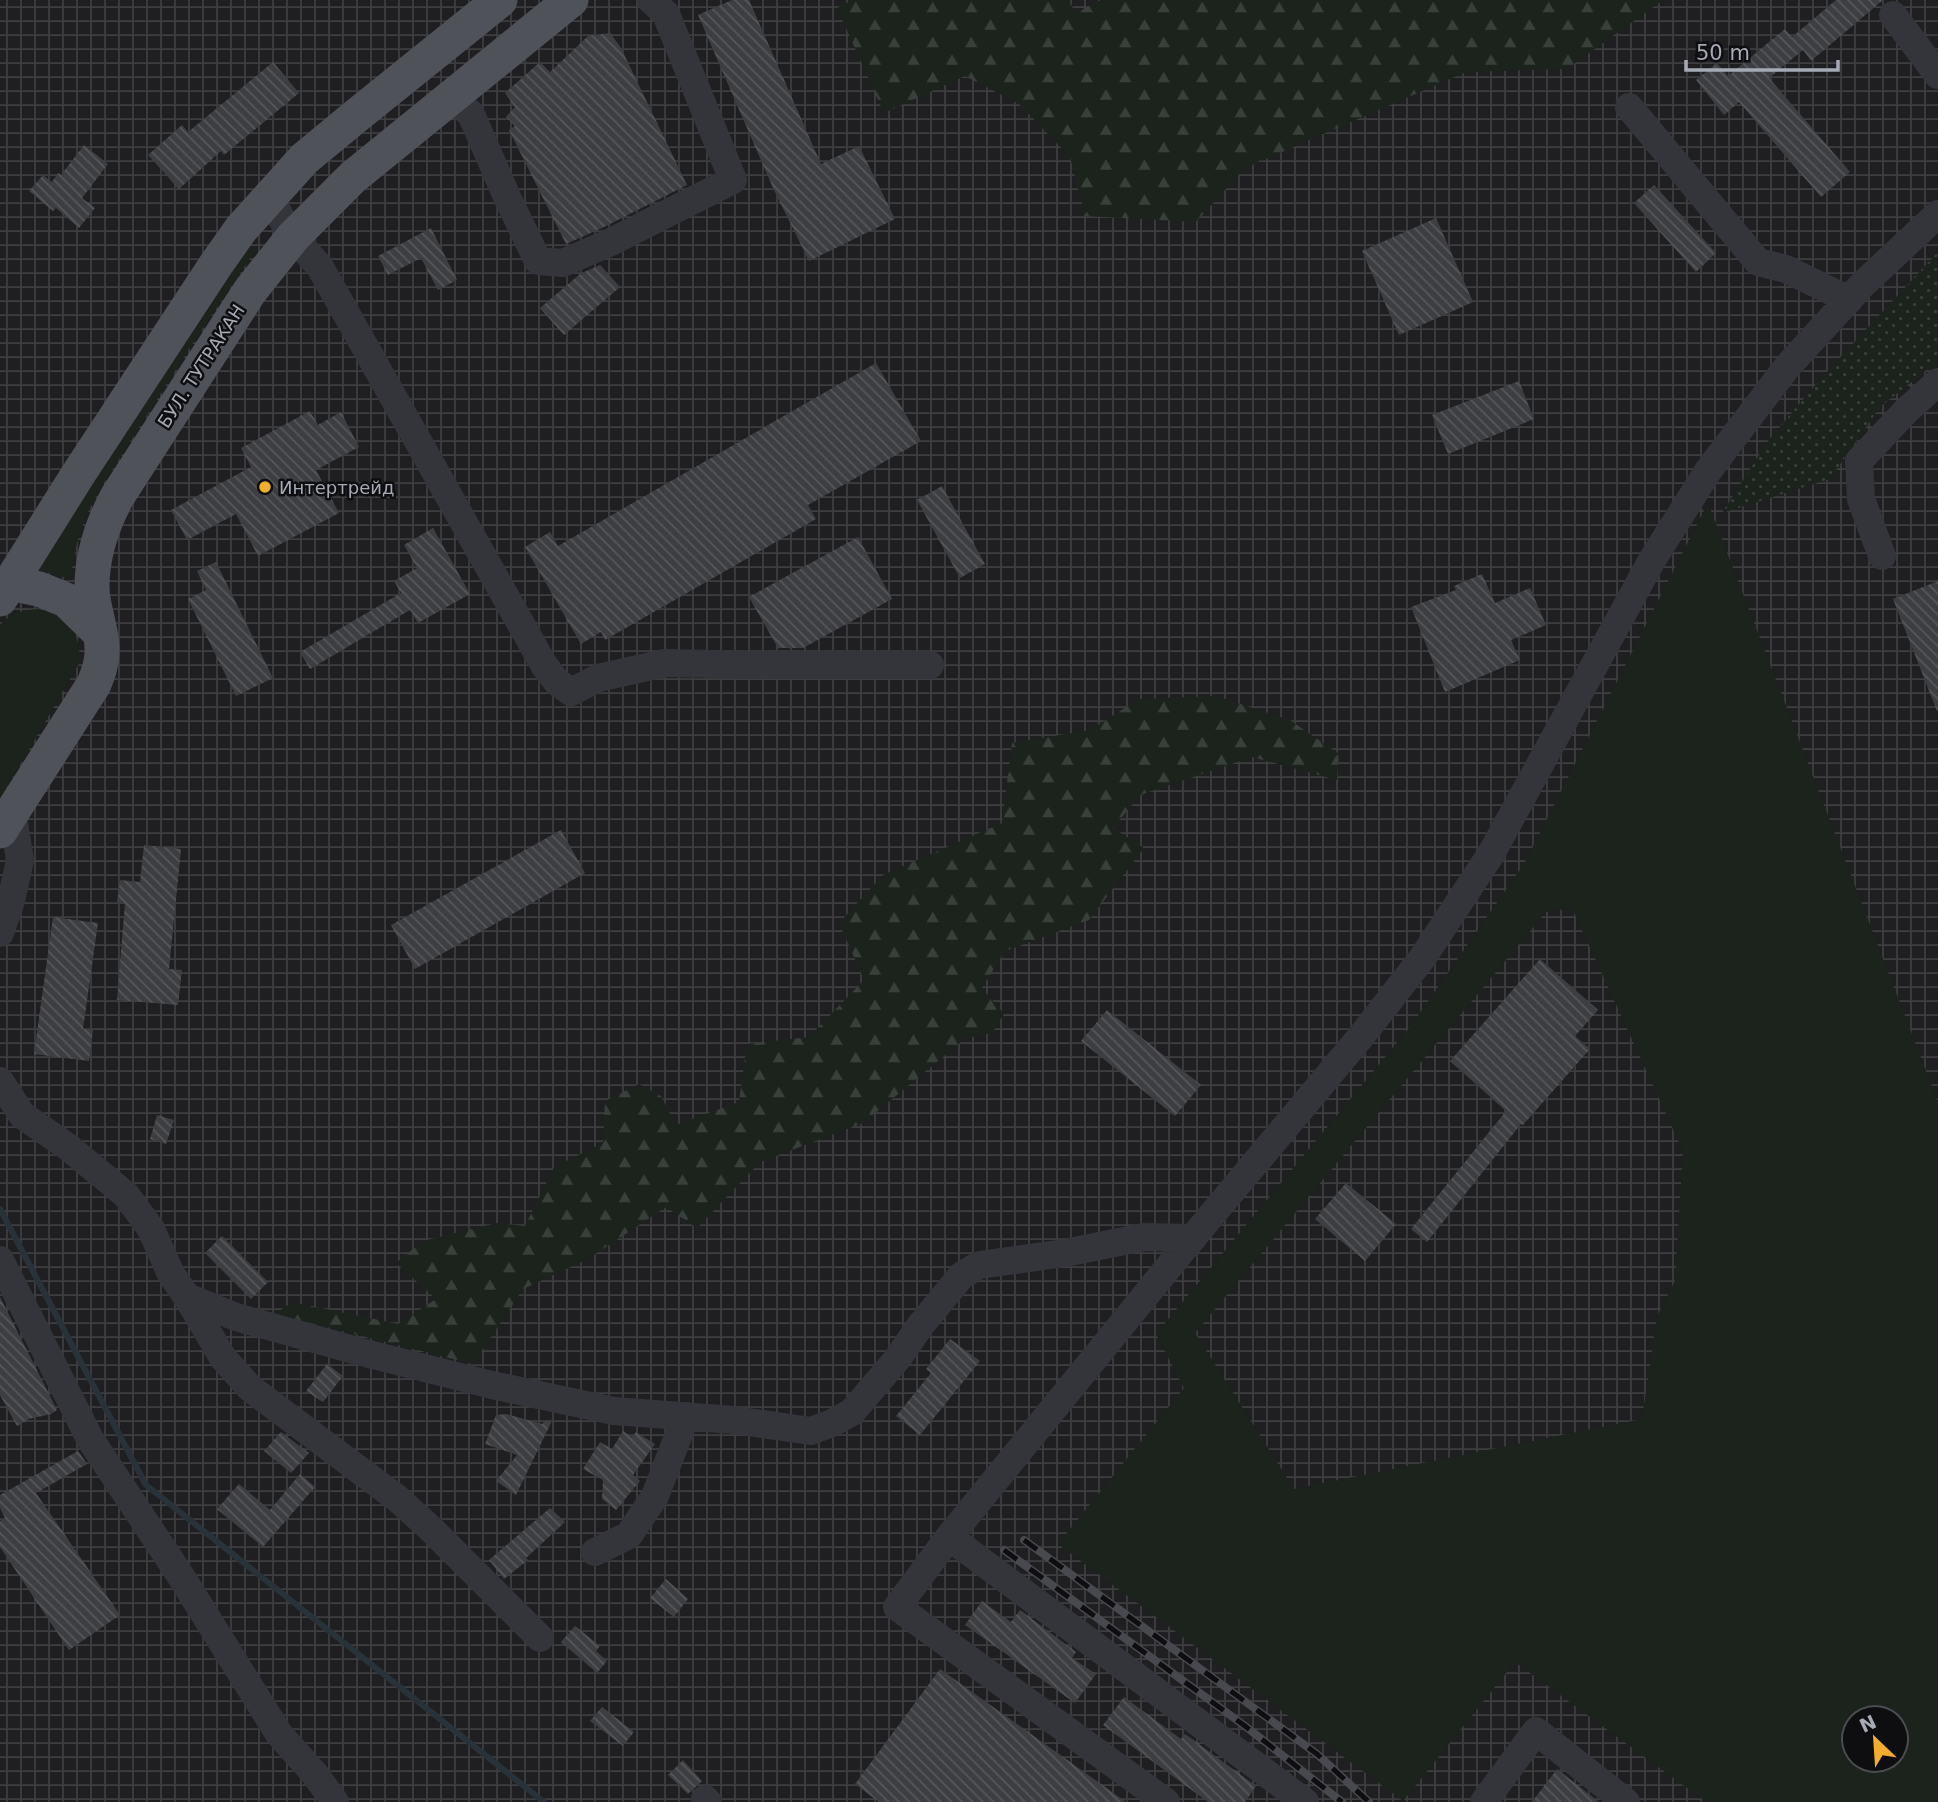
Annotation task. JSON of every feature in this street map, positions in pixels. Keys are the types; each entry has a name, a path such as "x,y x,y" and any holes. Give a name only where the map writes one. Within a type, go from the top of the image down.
{"main road":[{"path":"3,588 241,229 304,159 500,0"},
{"name":"БУЛ. ТУТРАКАН","path":"6,821 94,684 100,669 103,652 92,587 96,549 106,518 124,485 250,291 293,237 353,177 571,0"},
{"path":"3,588 39,589 66,600 100,633"}],"street":[{"path":"451,97 471,114 538,261 563,263 611,242 733,180 666,15 651,0"},
{"path":"1893,15 1938,75"},
{"path":"1629,107 1758,262 1786,269 1849,300"},
{"path":"269,198 293,237 320,267 544,665 557,682 571,692 598,678 665,663 930,666"},
{"path":"1166,1802 897,1607 949,1537 1363,1034 1423,957 1491,854 1652,560 1708,471 1787,366 1849,300 1938,214"},
{"path":"1882,556 1861,499 1858,461 1938,382"},
{"path":"0,933 11,901 20,860 6,821"},
{"path":"0,1081 22,1115 68,1147 126,1195 151,1229 171,1274 223,1358 250,1388 398,1499 540,1638"},
{"path":"187,1297 236,1317 492,1385 614,1411 734,1420 811,1431 852,1412 898,1358 961,1276 979,1265 1065,1253 1144,1237 1193,1238"},
{"path":"0,1261 90,1439 182,1578 279,1734 314,1773 335,1802"},
{"path":"595,1552 629,1535 649,1506 685,1416"},
{"path":"949,1537 1305,1802"},
{"path":"1484,1802 1536,1731 1626,1802"}],"shaded area":[{"path":"0,0 1938,0 1938,1802 0,1802"}],"green space":[{"path":"852,0 1068,0 1076,13 1101,0 1663,0 1567,69 1466,72 1245,168 1196,222 1085,216 1070,157 1019,104 965,76 884,113 837,8"},
{"path":"251,248 255,251 100,489 85,518 70,579 39,570 37,562 240,254"},
{"path":"1938,252 1938,361 1880,407 1830,479 1722,513 1768,441 1821,378"},
{"path":"1708,503 1938,1102 1938,1802 1706,1802 1515,1662 1403,1801 1058,1544 1184,1388 1156,1334 1410,1027 1524,864","holes":["1572,908 1683,1151 1675,1281 1657,1316 1642,1419 1294,1489 1195,1333 1546,912"]},
{"path":"38,609 57,616 70,626 78,642 80,662 0,799 0,625 17,613"},
{"path":"1216,696 1290,720 1339,754 1337,780 1252,757 1140,795 1113,828 1144,848 1089,920 1005,951 982,988 1004,1014 992,1033 966,1038 863,1123 760,1162 697,1228 666,1207 588,1259 523,1289 473,1364 275,1314 292,1302 398,1324 436,1299 396,1263 423,1241 497,1223 525,1226 554,1167 603,1143 605,1101 639,1084 661,1096 676,1125 739,1102 747,1044 809,1037 864,980 839,923 883,875 1002,823 1012,743 1090,730 1139,699"}],"building":[{"path":"732,0 749,0 821,164 859,146 895,219 809,261 773,188 698,15"},
{"path":"1836,0 1883,0 1811,61 1803,50 1769,78 1850,172 1821,197 1739,102 1724,115 1696,80 1717,63 1728,76 1785,29 1792,37"},
{"path":"610,33 621,48 687,185 566,244 509,130 515,126 506,117 515,107 505,93 540,62 550,72 588,36"},
{"path":"273,62 299,93 224,155 221,151 179,189 148,155 182,125 188,132"},
{"path":"84,145 108,164 82,198 95,208 79,228 56,208 53,211 29,191 43,175 52,182 58,173 61,175"},
{"path":"1654,185 1716,253 1696,272 1634,203"},
{"path":"1436,218 1473,302 1399,335 1362,251"},
{"path":"431,228 457,280 438,290 421,258 388,275 378,256"},
{"path":"600,265 620,287 564,335 540,308 580,274"},
{"path":"876,363 921,441 808,505 816,519 605,640 601,632 581,644 525,547 550,532 558,546"},
{"path":"1519,381 1534,419 1448,454 1432,415"},
{"path":"310,411 318,425 341,412 359,447 316,470 339,513 258,556 236,514 187,540 171,510 251,467 241,448"},
{"path":"942,486 985,564 960,578 917,500"},
{"path":"433,528 470,594 418,623 410,610 310,669 300,652 401,593 394,581 417,568 404,545"},
{"path":"858,537 892,599 803,648 778,648 749,597"},
{"path":"216,562 273,678 236,696 188,599 206,590 197,571"},
{"path":"1482,574 1495,603 1530,588 1546,625 1511,640 1520,660 1445,692 1411,607 1456,590 1454,586"},
{"path":"1938,581 1938,711 1937,711 1893,599"},
{"path":"561,830 585,873 415,969 391,925"},
{"path":"144,845 181,849 169,969 182,970 178,1005 117,1000 125,903 117,902 120,880 140,882"},
{"path":"53,917 98,923 83,1029 93,1030 89,1061 34,1054"},
{"path":"1540,959 1598,1010 1575,1036 1590,1049 1523,1125 1521,1124 1427,1242 1411,1229 1506,1111 1450,1061"},
{"path":"1107,1010 1201,1085 1175,1116 1081,1041"},
{"path":"157,1115 174,1120 166,1144 150,1139"},
{"path":"1346,1183 1396,1224 1365,1261 1315,1219"},
{"path":"222,1236 268,1282 251,1299 205,1253"},
{"path":"0,1297 57,1410 17,1426 0,1395"},
{"path":"950,1339 980,1361 920,1435 896,1416 931,1373 926,1369"},
{"path":"327,1364 343,1376 323,1402 306,1391"},
{"path":"506,1414 542,1424 546,1420 551,1423 516,1495 496,1481 517,1455 485,1444 496,1415"},
{"path":"623,1431 632,1437 636,1432 655,1444 633,1475 640,1481 616,1510 602,1499 603,1480 583,1469 600,1442 612,1449"},
{"path":"281,1432 309,1453 291,1473 264,1451"},
{"path":"78,1451 87,1464 36,1493 120,1615 69,1650 0,1547 0,1521 5,1518 0,1508 0,1495"},
{"path":"300,1474 315,1487 263,1547 217,1509 239,1484 270,1510"},
{"path":"550,1508 565,1522 526,1558 528,1560 504,1579 489,1560"},
{"path":"666,1579 688,1599 674,1617 650,1598"},
{"path":"982,1601 1011,1622 1020,1610 1076,1652 1072,1658 1096,1674 1075,1703 965,1625"},
{"path":"575,1626 600,1646 596,1651 607,1661 597,1673 561,1642"},
{"path":"940,1669 1126,1802 879,1802 855,1784"},
{"path":"1124,1697 1181,1739 1185,1734 1256,1786 1245,1802 1208,1802 1103,1725"},
{"path":"602,1707 634,1732 623,1746 590,1721"},
{"path":"683,1760 702,1781 688,1794 668,1775"},
{"path":"1557,1769 1599,1802 1532,1802"}],"waterway":[{"path":"0,1209 146,1485 544,1802"}],"railway":[{"path":"1024,1540 1317,1754 1369,1802"},
{"path":"1004,1550 1245,1726 1342,1802"}],"place":[{"name":"Интертрейд","path":"265,487"}]}
